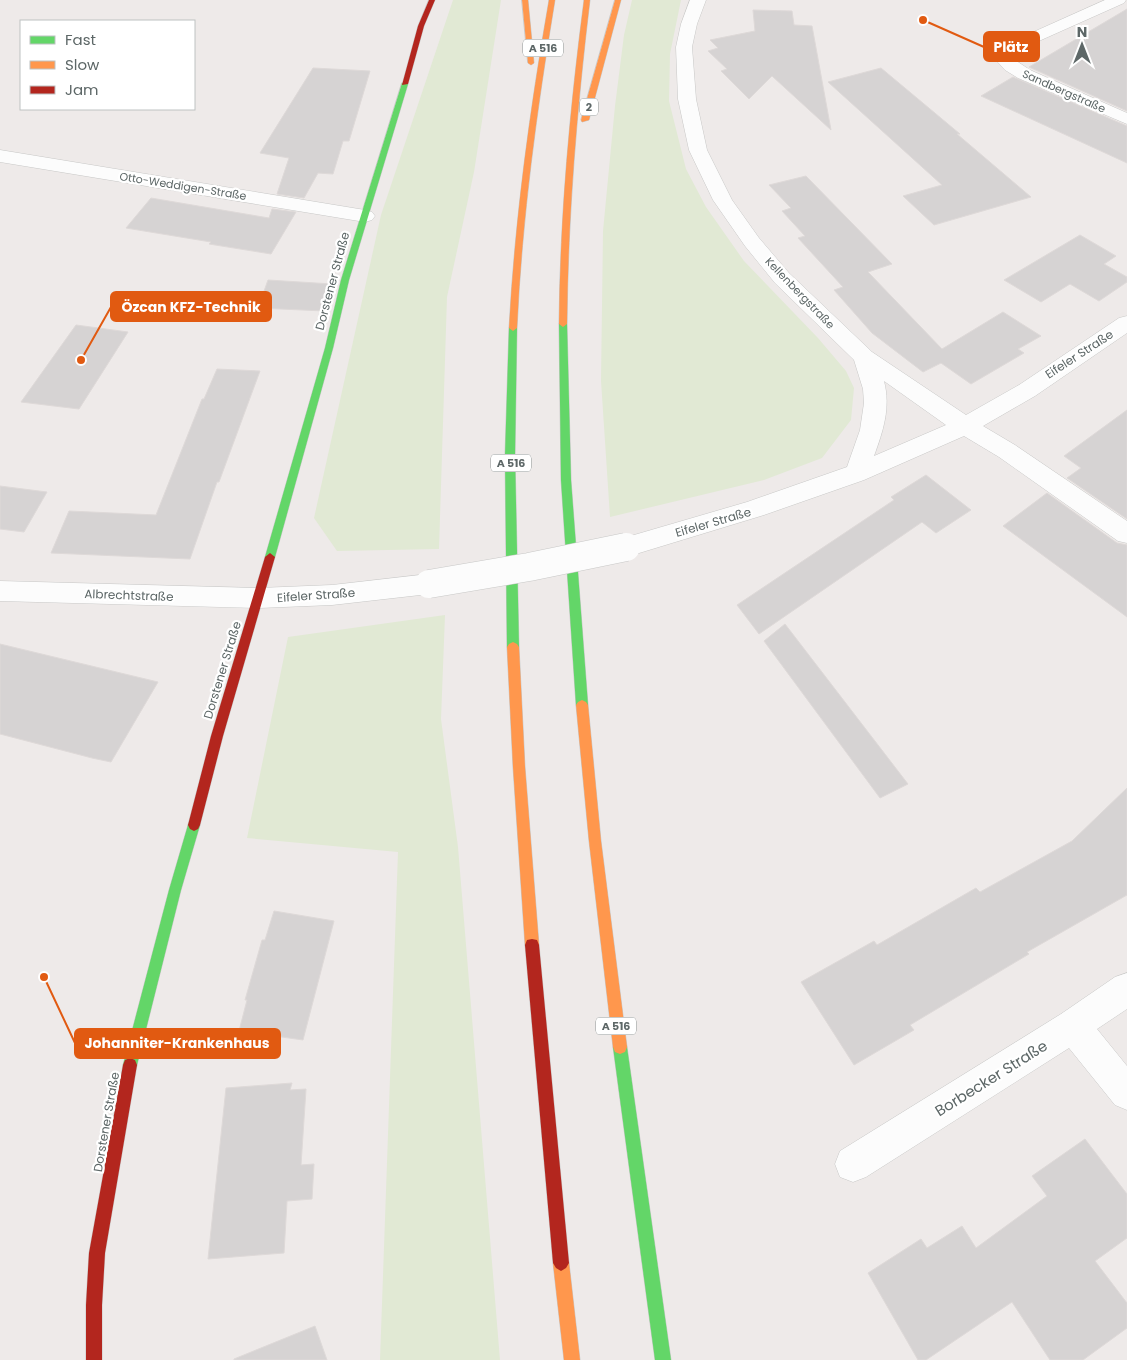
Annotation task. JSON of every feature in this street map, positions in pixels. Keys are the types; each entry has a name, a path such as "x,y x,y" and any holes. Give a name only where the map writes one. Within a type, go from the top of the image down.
{"main road":[{"name":"Dorstener Straße","path":"94,1360 94,1305 97,1253 136,1034 217,736 259,598 326,358 345,280 421,26 432,0"},
{"path":"525,0 534,96"},
{"name":"A 516","path":"552,0 534,96 524,181 514,299 511,468 514,644 523,831 558,1242 572,1360"},
{"name":"A 516","path":"587,0 578,57 568,182 563,300 564,437 570,554 580,692 614,1011 663,1360"},
{"name":"2","path":"568,182 618,0"}],"street":[{"name":"Kellenbergstraße","path":"698,0 689,24 684,47 687,99 698,150 709,175 752,242 782,278 864,358 965,426 1007,451 1127,534"},
{"name":"Sandbergstraße","path":"1118,0 1015,46 1006,51 1004,59 1024,74 1127,119"},
{"name":"Otto-Weddigen-Straße","path":"0,156 365,216"},
{"name":"Eifeler Straße","path":"259,598 332,595 430,584 509,571 626,546 751,511 856,474 965,426 1012,399 1127,322"},
{"name":"Kellenbergstraße","path":"856,474 875,423 876,412 875,383 864,358"},
{"name":"Albrechtstraße","path":"0,591 259,598"},
{"name":"Borbecker Straße","path":"853,1164 1073,1026 1127,989"},
{"path":"1073,1026 1127,1093"}],"green space":[{"path":"453,0 501,0 474,172 447,297 439,549 337,551 314,518 381,215"},
{"path":"632,0 681,0 670,54 669,101 686,169 706,207 744,261 818,338 846,371 854,388 851,420 822,458 764,480 610,517 601,381 603,231 615,106 624,35"},
{"path":"445,615 441,719 458,847 500,1360 380,1360 398,852 247,838 288,637"}],"building":[{"path":"1127,9 1127,111 1029,67"},
{"path":"753,10 792,11 794,25 812,26 831,130 772,76 749,99 721,71 727,69 708,51 718,48 710,40 755,31"},
{"path":"313,68 370,71 349,141 343,141 333,174 318,173 304,198 277,194 289,158 260,153"},
{"path":"881,68 1031,197 934,225 903,196 942,185 828,82"},
{"path":"1013,77 1127,126 1127,163 981,96"},
{"path":"806,176 892,264 868,272 942,349 1003,312 1041,336 1018,349 1024,353 971,384 941,363 923,372 872,333 834,290 843,287 798,238 805,236 782,211 791,208 769,185"},
{"path":"151,198 269,218 272,209 296,212 271,254 126,228"},
{"path":"1080,235 1116,256 1104,264 1127,277 1127,282 1099,301 1070,284 1041,302 1004,280"},
{"path":"268,280 332,284 325,311 258,308"},
{"path":"76,325 128,332 79,409 21,402"},
{"path":"217,369 260,371 219,482 217,482 190,559 51,553 69,511 156,515 202,399 204,399"},
{"path":"1127,410 1127,519 1067,478 1081,468 1064,456"},
{"path":"926,475 971,510 936,533 922,522 759,634 737,605 894,500 891,497"},
{"path":"0,486 47,492 24,532 0,529"},
{"path":"1047,493 1117,543 1127,545 1127,617 1003,526"},
{"path":"785,624 908,784 880,798 764,641"},
{"path":"0,644 158,682 111,762 92,758 0,734"},
{"path":"1127,788 1127,895 1027,952 1029,954 910,1025 914,1030 854,1065 801,982 874,941 877,945 976,888 980,892 1072,841"},
{"path":"274,911 334,921 303,1040 239,1031 247,1000 245,1000 262,940 265,940"},
{"path":"292,1083 290,1090 306,1089 301,1165 314,1164 312,1199 287,1201 284,1253 208,1259 226,1088"},
{"path":"1085,1139 1127,1194 1127,1238 1095,1261 1127,1303 1127,1328 1083,1360 1050,1360 1012,1302 926,1360 918,1360 868,1273 921,1239 927,1248 962,1226 976,1248 1047,1196 1032,1176"},
{"path":"315,1326 327,1360 234,1360 234,1359"}],"traffic: fast":[{"path":"270,557 329,348 345,280 404,84"},
{"path":"563,324 566,480 582,705"},
{"path":"513,328 510,455 513,647"},
{"path":"130,1065 175,890 194,825"},
{"path":"620,1047 663,1360"}],"traffic: slow":[{"path":"525,0 531,63"},
{"path":"513,328 522,205 538,82 552,0"},
{"path":"563,324 563,283 570,162 587,0"},
{"path":"585,120 618,0"},
{"path":"513,647 519,767 532,945"},
{"path":"582,705 595,841 620,1047"},
{"path":"561,1263 572,1360"}],"traffic: jam":[{"path":"404,84 421,26 432,0"},
{"path":"194,825 217,736 270,557"},
{"path":"532,945 561,1263"},
{"path":"94,1360 94,1305 97,1253 130,1065"}],"place":[{"name":"Plätz","path":"923,20"},
{"name":"Özcan KFZ-Technik","path":"81,360"},
{"name":"Johanniter-Krankenhaus","path":"44,977"}]}
